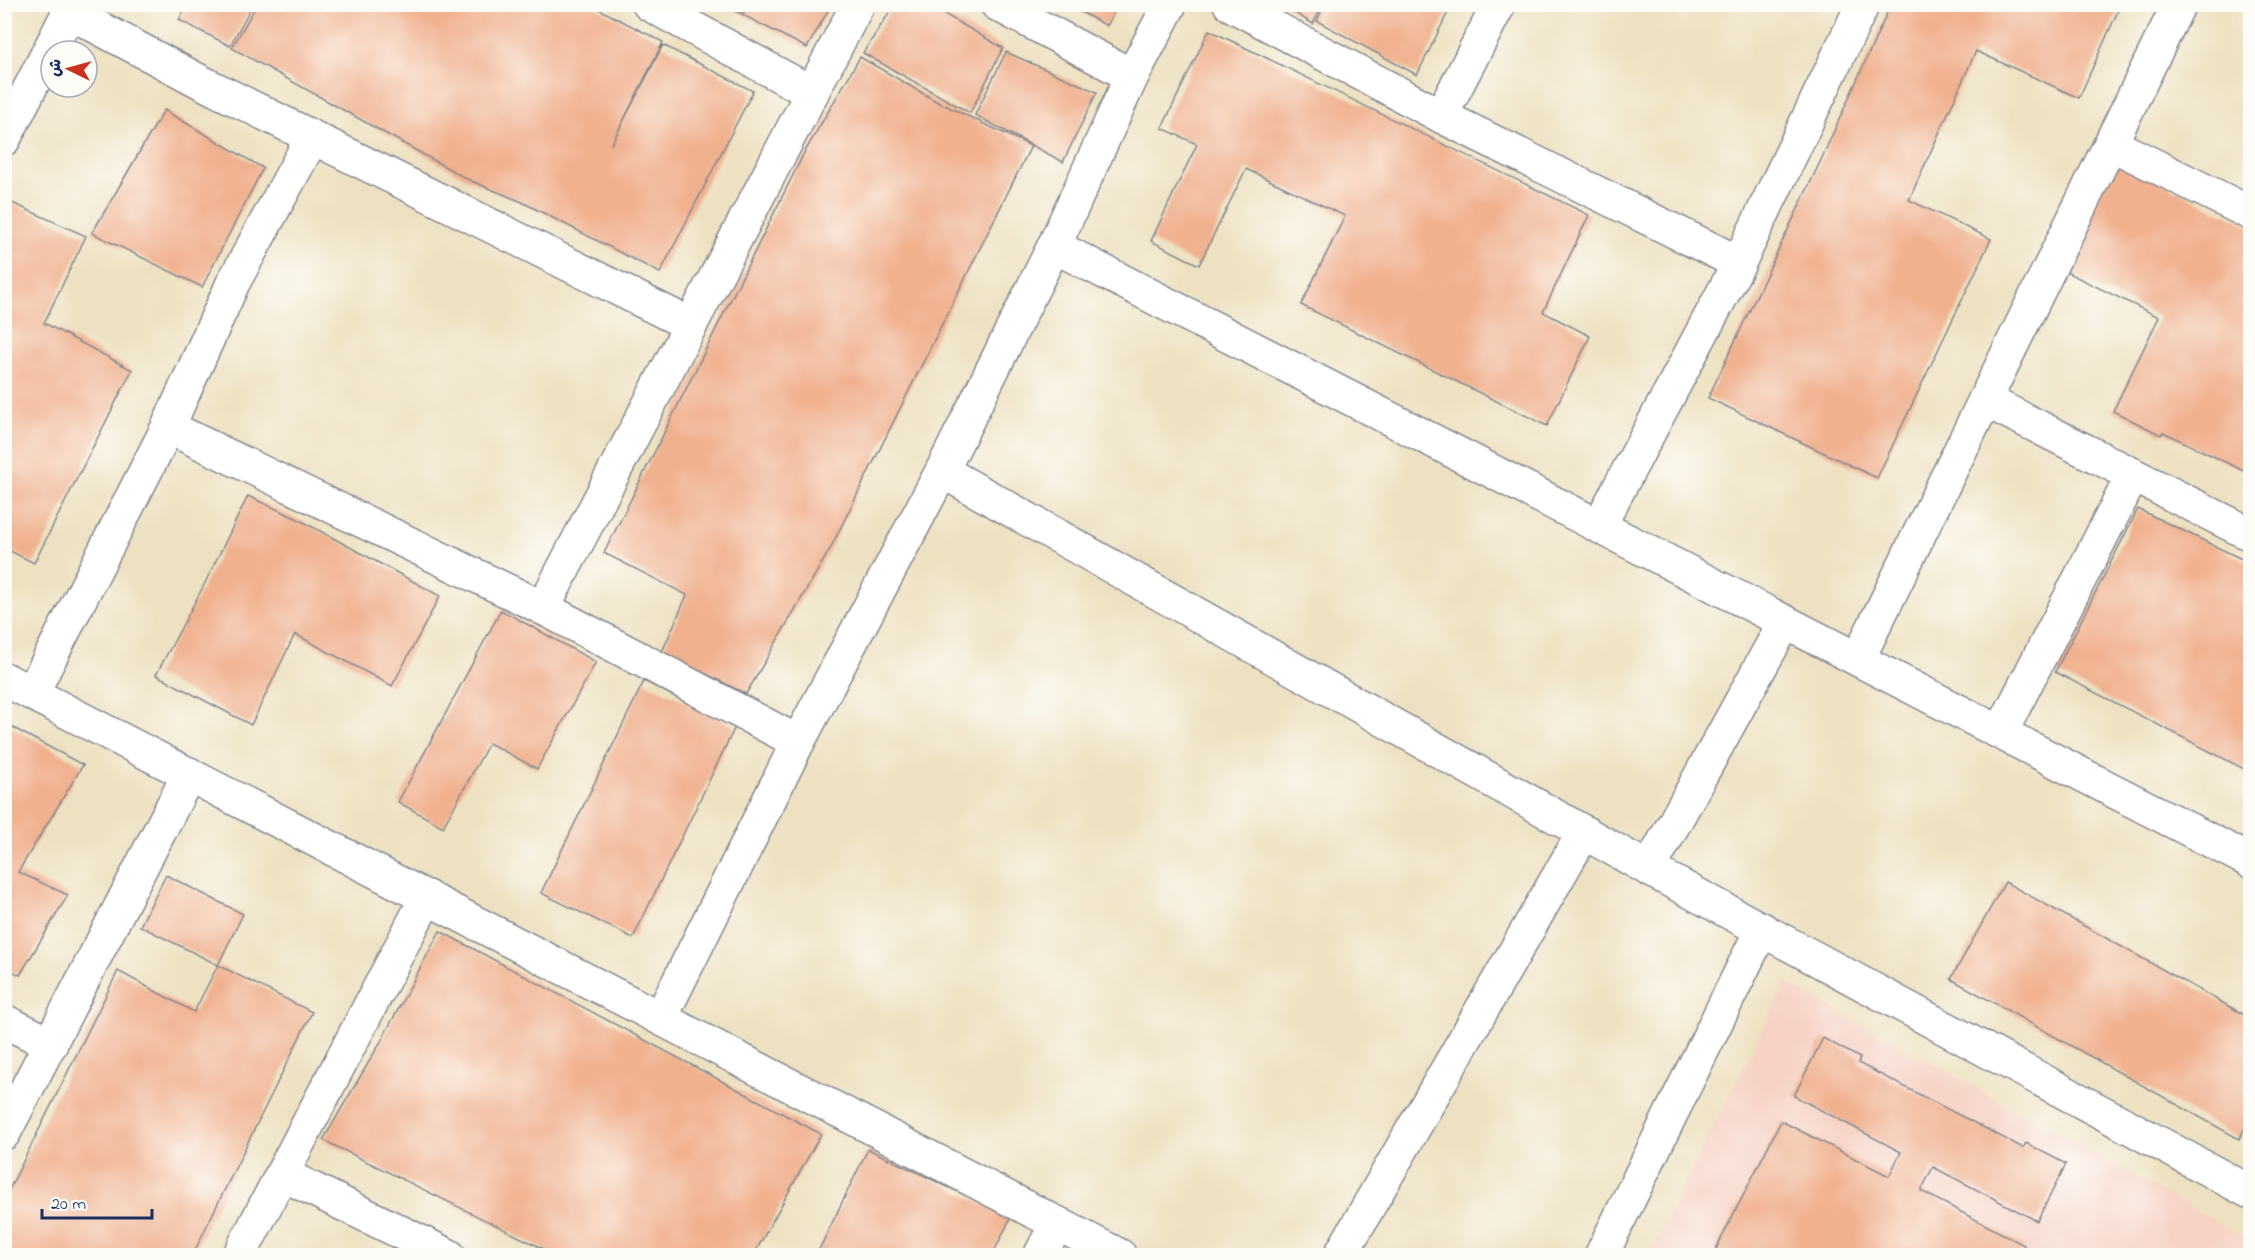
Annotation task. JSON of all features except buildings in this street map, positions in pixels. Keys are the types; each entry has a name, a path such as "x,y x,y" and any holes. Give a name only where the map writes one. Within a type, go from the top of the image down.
{"street":[{"path":"649,4 812,93"},
{"path":"543,608 858,4"},
{"path":"997,4 1132,76"},
{"path":"661,1017 798,742 942,471 1053,246 1132,76 1170,4"},
{"path":"1230,4 1441,116 1739,263"},
{"path":"1441,116 1499,4"},
{"path":"1599,526 1739,263 1863,4"},
{"path":"1858,659 2179,4"},
{"path":"4,139 71,8 312,138 691,325"},
{"path":"312,138 233,283 168,427 18,686 1120,1256"},
{"path":"2111,144 2250,213"},
{"path":"1053,246 2250,861"},
{"path":"1985,400 2250,534"},
{"path":"168,427 543,608 798,742"},
{"path":"942,471 1649,869 2250,1192"},
{"path":"2001,732 2133,475"},
{"path":"1649,869 1785,622"},
{"path":"4,1133 189,774"},
{"path":"1340,1256 1584,832"},
{"path":"239,1256 427,897"},
{"path":"1601,1256 1762,929"},
{"path":"4,1021 51,1044"},
{"path":"282,1174 448,1256"},
{"path":"1040,1256 1057,1223"}],"shaded area":[{"path":"1786,982 2247,1239 2249,1242 2243,1256 1648,1256"}]}
